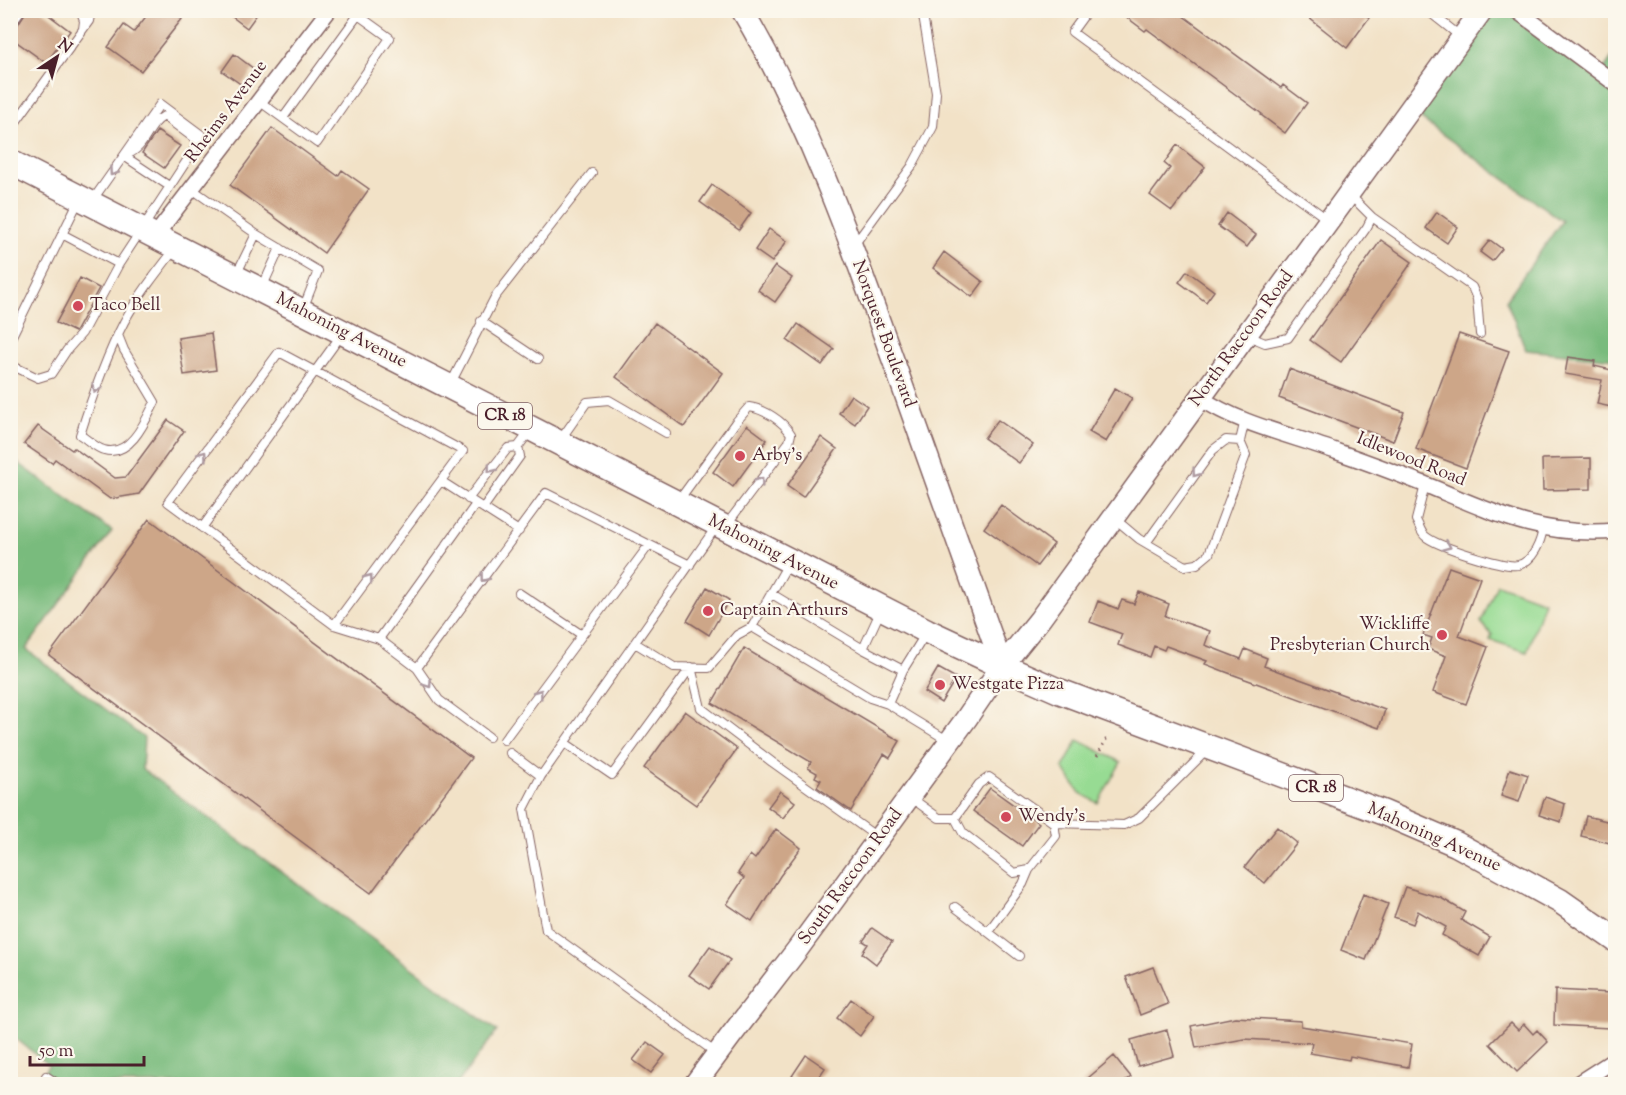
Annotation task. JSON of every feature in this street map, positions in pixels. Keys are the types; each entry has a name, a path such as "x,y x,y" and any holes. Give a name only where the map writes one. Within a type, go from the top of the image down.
{"main road":[{"name":"Mahoning Avenue","path":"10,162 449,387 525,438 559,443 927,631 1059,691 1384,813 1456,844 1560,901 1616,940"}],"street":[{"name":"Rheims Avenue","path":"148,232 192,189 329,10"},
{"name":"Norquest Boulevard","path":"742,10 786,93 819,165 1002,666"},
{"name":"North Raccoon Road","path":"1002,666 1040,619 1482,10"},
{"path":"1516,10 1616,84"},
{"name":"Idlewood Road","path":"1199,397 1219,411 1338,452 1521,523 1570,532 1616,531"},
{"name":"South Raccoon Road","path":"695,1084 797,950 1002,666"},
{"path":"1577,1084 1616,1059"}],"lane":[{"path":"10,19 19,10"},
{"path":"10,25 19,10"},
{"path":"80,10 84,21 83,31"},
{"path":"10,130 83,31 89,21 91,10"},
{"path":"851,249 912,166 933,127 936,93 922,10"},
{"path":"1088,10 1072,32 1329,220"},
{"path":"1427,10 1461,37"},
{"path":"259,101 317,143 390,38 358,15 283,118"},
{"path":"10,340 62,234 85,200 124,156 160,104 203,136 169,186 148,232 118,264 82,333 51,374 38,378 15,367 10,361"},
{"path":"124,156 137,151 157,120 164,116 199,142"},
{"path":"124,156 169,186"},
{"path":"449,387 495,297 592,173"},
{"path":"192,189 256,234 318,271 302,311"},
{"path":"1348,193 1372,217 1472,287 1477,299 1479,334"},
{"path":"1245,334 1265,343 1288,338 1372,217"},
{"path":"62,234 118,264"},
{"path":"235,277 256,234"},
{"path":"118,335 124,350 155,402 132,440 118,450 104,450 80,435 91,400 118,335 125,321 152,278 176,247"},
{"path":"261,290 280,248"},
{"path":"481,321 538,359"},
{"path":"202,528 343,333"},
{"path":"334,625 464,452 279,352 168,502 334,625 379,639 417,668 440,700 489,737"},
{"path":"559,443 587,402 609,400 666,433"},
{"path":"677,503 749,407 759,408 788,428 791,434 789,442 690,565 541,776 524,809 546,930 717,1054"},
{"path":"1113,517 1146,543 1185,566 1197,564 1209,554 1246,455 1240,441 1245,420"},
{"path":"379,639 476,503 508,448 525,438"},
{"path":"476,503 520,456 525,438"},
{"path":"1146,543 1213,450 1226,440 1240,441"},
{"path":"441,481 519,531"},
{"path":"1425,485 1416,520 1425,536 1459,552 1501,564 1519,565 1529,558 1540,543 1543,528"},
{"path":"417,668 546,493 690,565"},
{"path":"504,740 649,545"},
{"path":"635,643 674,667 709,668 737,635 752,627 789,561"},
{"path":"519,593 582,635"},
{"path":"772,594 863,649 903,670"},
{"path":"863,649 882,608"},
{"path":"752,627 870,698 888,704 949,742"},
{"path":"888,704 903,670 927,631"},
{"path":"565,743 612,775 691,668"},
{"path":"691,668 702,708 772,762 879,838"},
{"path":"956,818 979,783 988,777 1054,823 1124,825 1139,818 1210,747"},
{"path":"510,753 541,776"},
{"path":"909,797 939,818 956,818"},
{"path":"956,818 963,833 1014,873 1029,870"},
{"path":"988,932 1023,884 1029,870 1056,836 1054,823"},
{"path":"955,907 1019,956"},
{"path":"46,1076 58,1084"}],"path":[{"path":"1097,756 1108,736"}],"green space":[{"path":"1482,11 1516,11 1601,73 1615,53 1615,359 1526,350 1506,300 1562,221 1409,110"},
{"path":"10,457 112,531 26,649 144,738 142,769 497,1031 457,1084 34,1084 49,1065 10,1034"},
{"path":"1497,584 1544,601 1527,652 1490,640 1492,635 1481,622"},
{"path":"1078,740 1121,762 1098,803 1080,793 1063,768"}],"building":[{"path":"27,10 42,10 70,31 46,63 10,37 10,31 15,29"},
{"path":"151,10 171,10 182,19 141,71 108,47 124,25 134,32"},
{"path":"223,10 260,10 247,28"},
{"path":"1117,10 1175,10 1281,88 1283,85 1307,103 1285,133 1147,29 1145,31"},
{"path":"1299,10 1359,10 1369,18 1347,48"},
{"path":"234,54 254,69 242,85 222,71"},
{"path":"272,128 338,176 342,170 369,189 324,253 230,185"},
{"path":"157,131 180,146 164,168 142,153"},
{"path":"1177,145 1205,167 1172,211 1150,195 1170,168 1164,163"},
{"path":"712,185 751,213 739,230 700,202"},
{"path":"1437,212 1458,227 1447,243 1426,228"},
{"path":"1227,213 1256,235 1247,247 1218,226"},
{"path":"769,229 787,241 772,262 755,250"},
{"path":"1381,240 1412,262 1341,362 1310,340"},
{"path":"1490,240 1502,249 1492,261 1480,252"},
{"path":"944,252 983,282 972,297 933,268"},
{"path":"775,266 792,278 775,302 758,290"},
{"path":"1187,271 1214,291 1206,302 1179,282"},
{"name":"Taco Bell","path":"80,278 99,288 75,332 56,323"},
{"path":"655,323 723,373 684,427 616,377"},
{"path":"798,324 834,349 822,365 787,340"},
{"path":"211,333 216,370 184,375 178,338"},
{"path":"1459,334 1509,351 1466,468 1416,449"},
{"path":"1568,357 1595,361 1594,366 1616,371 1616,408 1597,404 1602,380 1565,374"},
{"path":"1289,369 1404,412 1393,441 1279,398"},
{"path":"1115,388 1132,398 1106,442 1089,432"},
{"path":"851,395 867,406 855,424 839,413"},
{"path":"168,420 184,431 139,494 110,499 55,459 52,463 24,444 38,426 72,450 74,448 115,478 126,477"},
{"path":"998,420 1033,445 1019,463 984,438"},
{"name":"Arby's","path":"747,425 767,440 733,487 713,472"},
{"path":"821,437 837,449 803,497 787,486"},
{"path":"1591,458 1591,489 1543,490 1542,459"},
{"path":"1001,505 1054,544 1037,566 984,528"},
{"path":"149,519 471,758 371,893 49,655"},
{"name":"Wickliffe Presbyterian Church","path":"1449,567 1480,578 1459,636 1488,647 1466,704 1433,692 1446,656 1428,649 1432,638 1423,635"},
{"name":"Captain Arthurs","path":"707,587 729,600 709,635 687,621"},
{"path":"1139,592 1169,604 1165,616 1210,631 1205,645 1241,659 1245,649 1267,658 1264,666 1385,710 1379,728 1205,664 1207,661 1166,646 1164,650 1154,646 1150,657 1118,645 1122,634 1090,622 1098,601 1118,609 1122,600 1134,604"},
{"path":"744,648 900,741 890,758 884,754 851,811 817,787 821,780 815,777 817,773 808,768 811,762 712,703"},
{"name":"Westgate Pizza","path":"938,668 956,678 941,703 924,692"},
{"path":"685,711 737,749 696,805 644,768"},
{"path":"1510,769 1528,775 1519,802 1501,796"},
{"name":"Wendy's","path":"990,788 1039,823 1022,846 973,811"},
{"path":"780,791 795,802 783,818 768,807"},
{"path":"1545,797 1565,804 1561,822 1539,815"},
{"path":"1586,816 1615,823 1610,843 1581,836"},
{"path":"1277,827 1297,843 1265,883 1245,867"},
{"path":"776,829 801,848 780,876 752,921 727,904 744,878 738,873 750,855 755,859"},
{"path":"1405,887 1441,898 1465,912 1461,920 1490,937 1479,956 1442,935 1446,927 1418,911 1413,924 1394,917"},
{"path":"1363,894 1388,904 1366,960 1341,950"},
{"path":"872,928 892,942 876,964 862,953 868,944 863,941"},
{"path":"710,946 730,960 709,989 689,975"},
{"path":"1153,967 1168,1004 1140,1015 1126,977"},
{"path":"1555,990 1611,993 1609,1028 1554,1025"},
{"path":"851,999 874,1016 860,1036 837,1018"},
{"path":"1235,1017 1301,1021 1301,1026 1412,1044 1408,1067 1350,1056 1349,1060 1310,1053 1312,1043 1244,1039 1196,1048 1191,1026"},
{"path":"1511,1023 1518,1030 1524,1024 1533,1034 1537,1030 1548,1042 1517,1072 1490,1044"},
{"path":"1167,1030 1174,1056 1138,1066 1131,1040"},
{"path":"647,1042 665,1055 651,1073 633,1060"},
{"path":"806,1055 825,1068 814,1084 805,1084 792,1076"},
{"path":"1114,1056 1131,1077 1122,1084 1081,1084"}],"place":[{"name":"Taco Bell","path":"78,306"},
{"name":"Arby's","path":"740,456"},
{"name":"Captain Arthurs","path":"708,611"},
{"name":"Wickliffe Presbyterian Church","path":"1442,635"},
{"name":"Westgate Pizza","path":"940,685"},
{"name":"Wendy's","path":"1006,817"}]}
